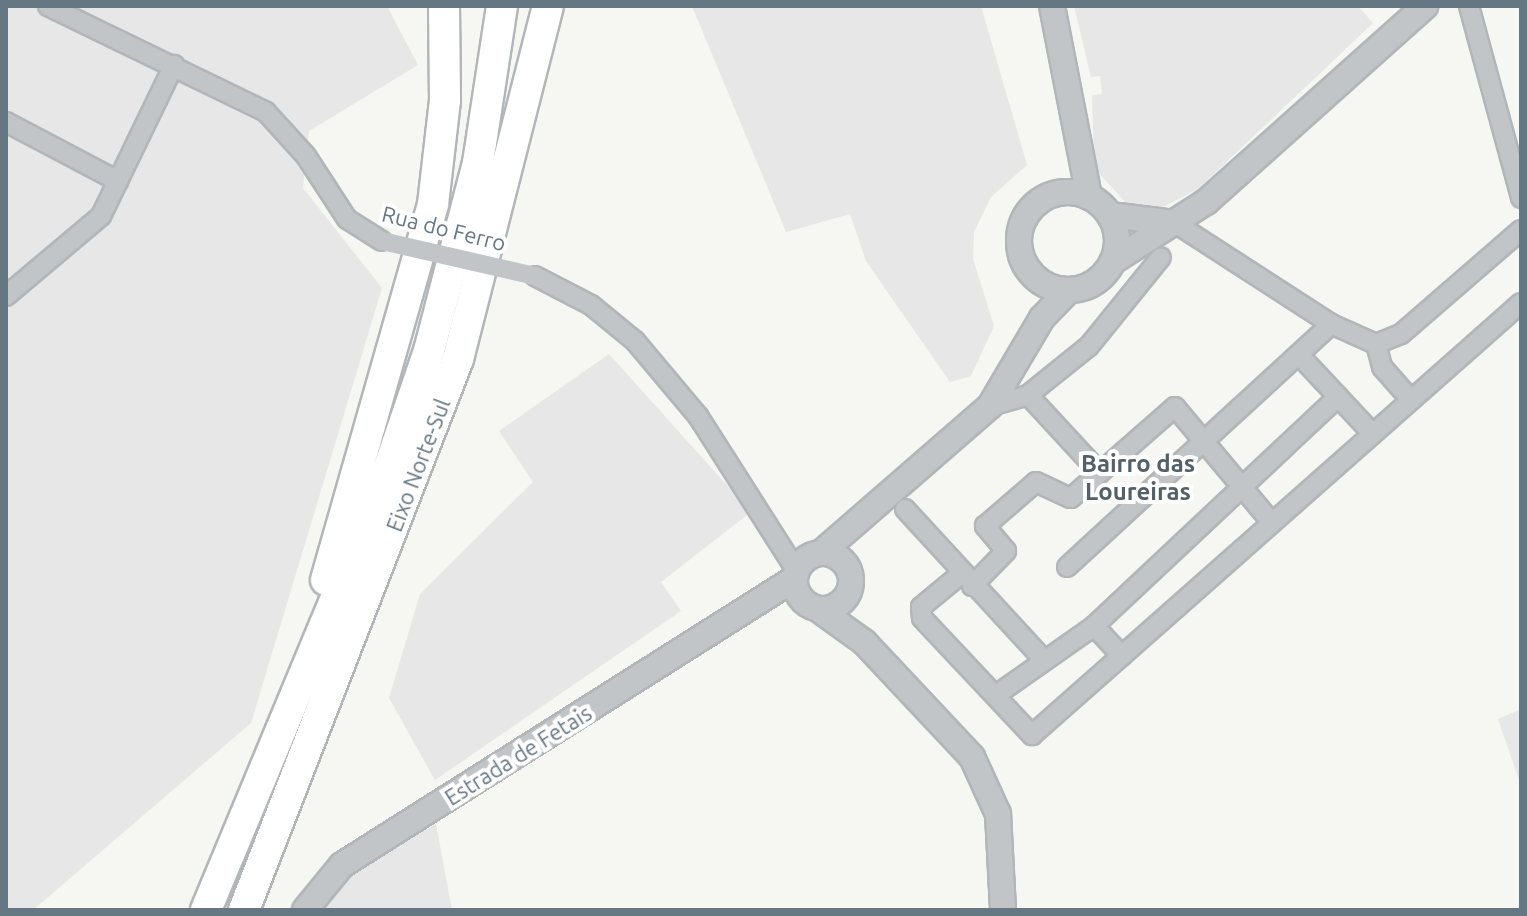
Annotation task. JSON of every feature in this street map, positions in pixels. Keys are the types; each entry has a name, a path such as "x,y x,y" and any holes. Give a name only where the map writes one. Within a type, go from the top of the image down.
{"highway":[{"path":"296,690 433,204 445,101 444,6"},
{"path":"206,910 382,488 429,351 478,163 502,6"},
{"name":"Eixo Norte-Sul","path":"244,910 458,359 548,6"}],"street":[{"name":"Rua do Ferro","path":"48,6 266,112 306,156 347,219 382,241 535,276 591,305 635,341 698,416 801,561"},
{"path":"1052,6 1073,138 1089,197 1110,215 1175,223 1331,324 1376,344 1401,334 1521,230"},
{"path":"1031,274 1069,290 1094,282 1112,262 1175,223 1425,6"},
{"path":"1469,6 1521,198"},
{"path":"6,296 101,216 174,65"},
{"path":"6,122 118,181"},
{"path":"1028,341 1031,274 1020,229 1051,195 1073,138"},
{"path":"1051,195 1089,197"},
{"path":"1110,215 1112,262"},
{"path":"990,406 1028,395 1089,346 1161,257"},
{"name":"Estrada de Fetais","path":"305,910 342,865 743,612 801,561 865,514 990,406 1028,341 1069,290"},
{"path":"1272,523 1175,407 1071,498 1036,482 985,526 1006,551 921,607 922,618 1032,735 1122,656 1521,303"},
{"path":"1067,567 1205,444 1331,324"},
{"path":"1376,344 1382,367 1411,400"},
{"path":"1299,355 1373,434"},
{"path":"1028,395 1100,473"},
{"path":"996,695 1042,658 1094,626 1338,397"},
{"path":"905,509 966,580 1042,658"},
{"path":"813,607 837,605 850,580 865,514"},
{"path":"801,561 850,580"},
{"path":"801,561 813,607 864,642 972,757 992,789 1003,910"},
{"path":"850,580 864,642"},
{"name":"Estrada de Fetais","path":"743,612 813,607"},
{"path":"1094,626 1122,656"}],"shaded area":[{"path":"6,6 387,6 418,65 309,131 303,188 382,288 251,723 33,910 6,910"},
{"path":"692,6 981,6 1027,165 991,197 974,232 973,259 994,326 971,376 950,382 866,261 850,214 786,232"},
{"path":"1074,6 1358,6 1373,23 1198,189 1155,211 1127,204 1094,168 1092,95 1102,94 1100,76 1091,77"},
{"path":"609,354 751,512 661,582 681,611 435,780 389,698 420,594 533,482 499,431"},
{"path":"1521,709 1521,786 1498,719"},
{"path":"436,824 452,910 324,910 338,879"}],"district":[{"name":"Bairro das Loureiras","path":"1138,478"}]}
